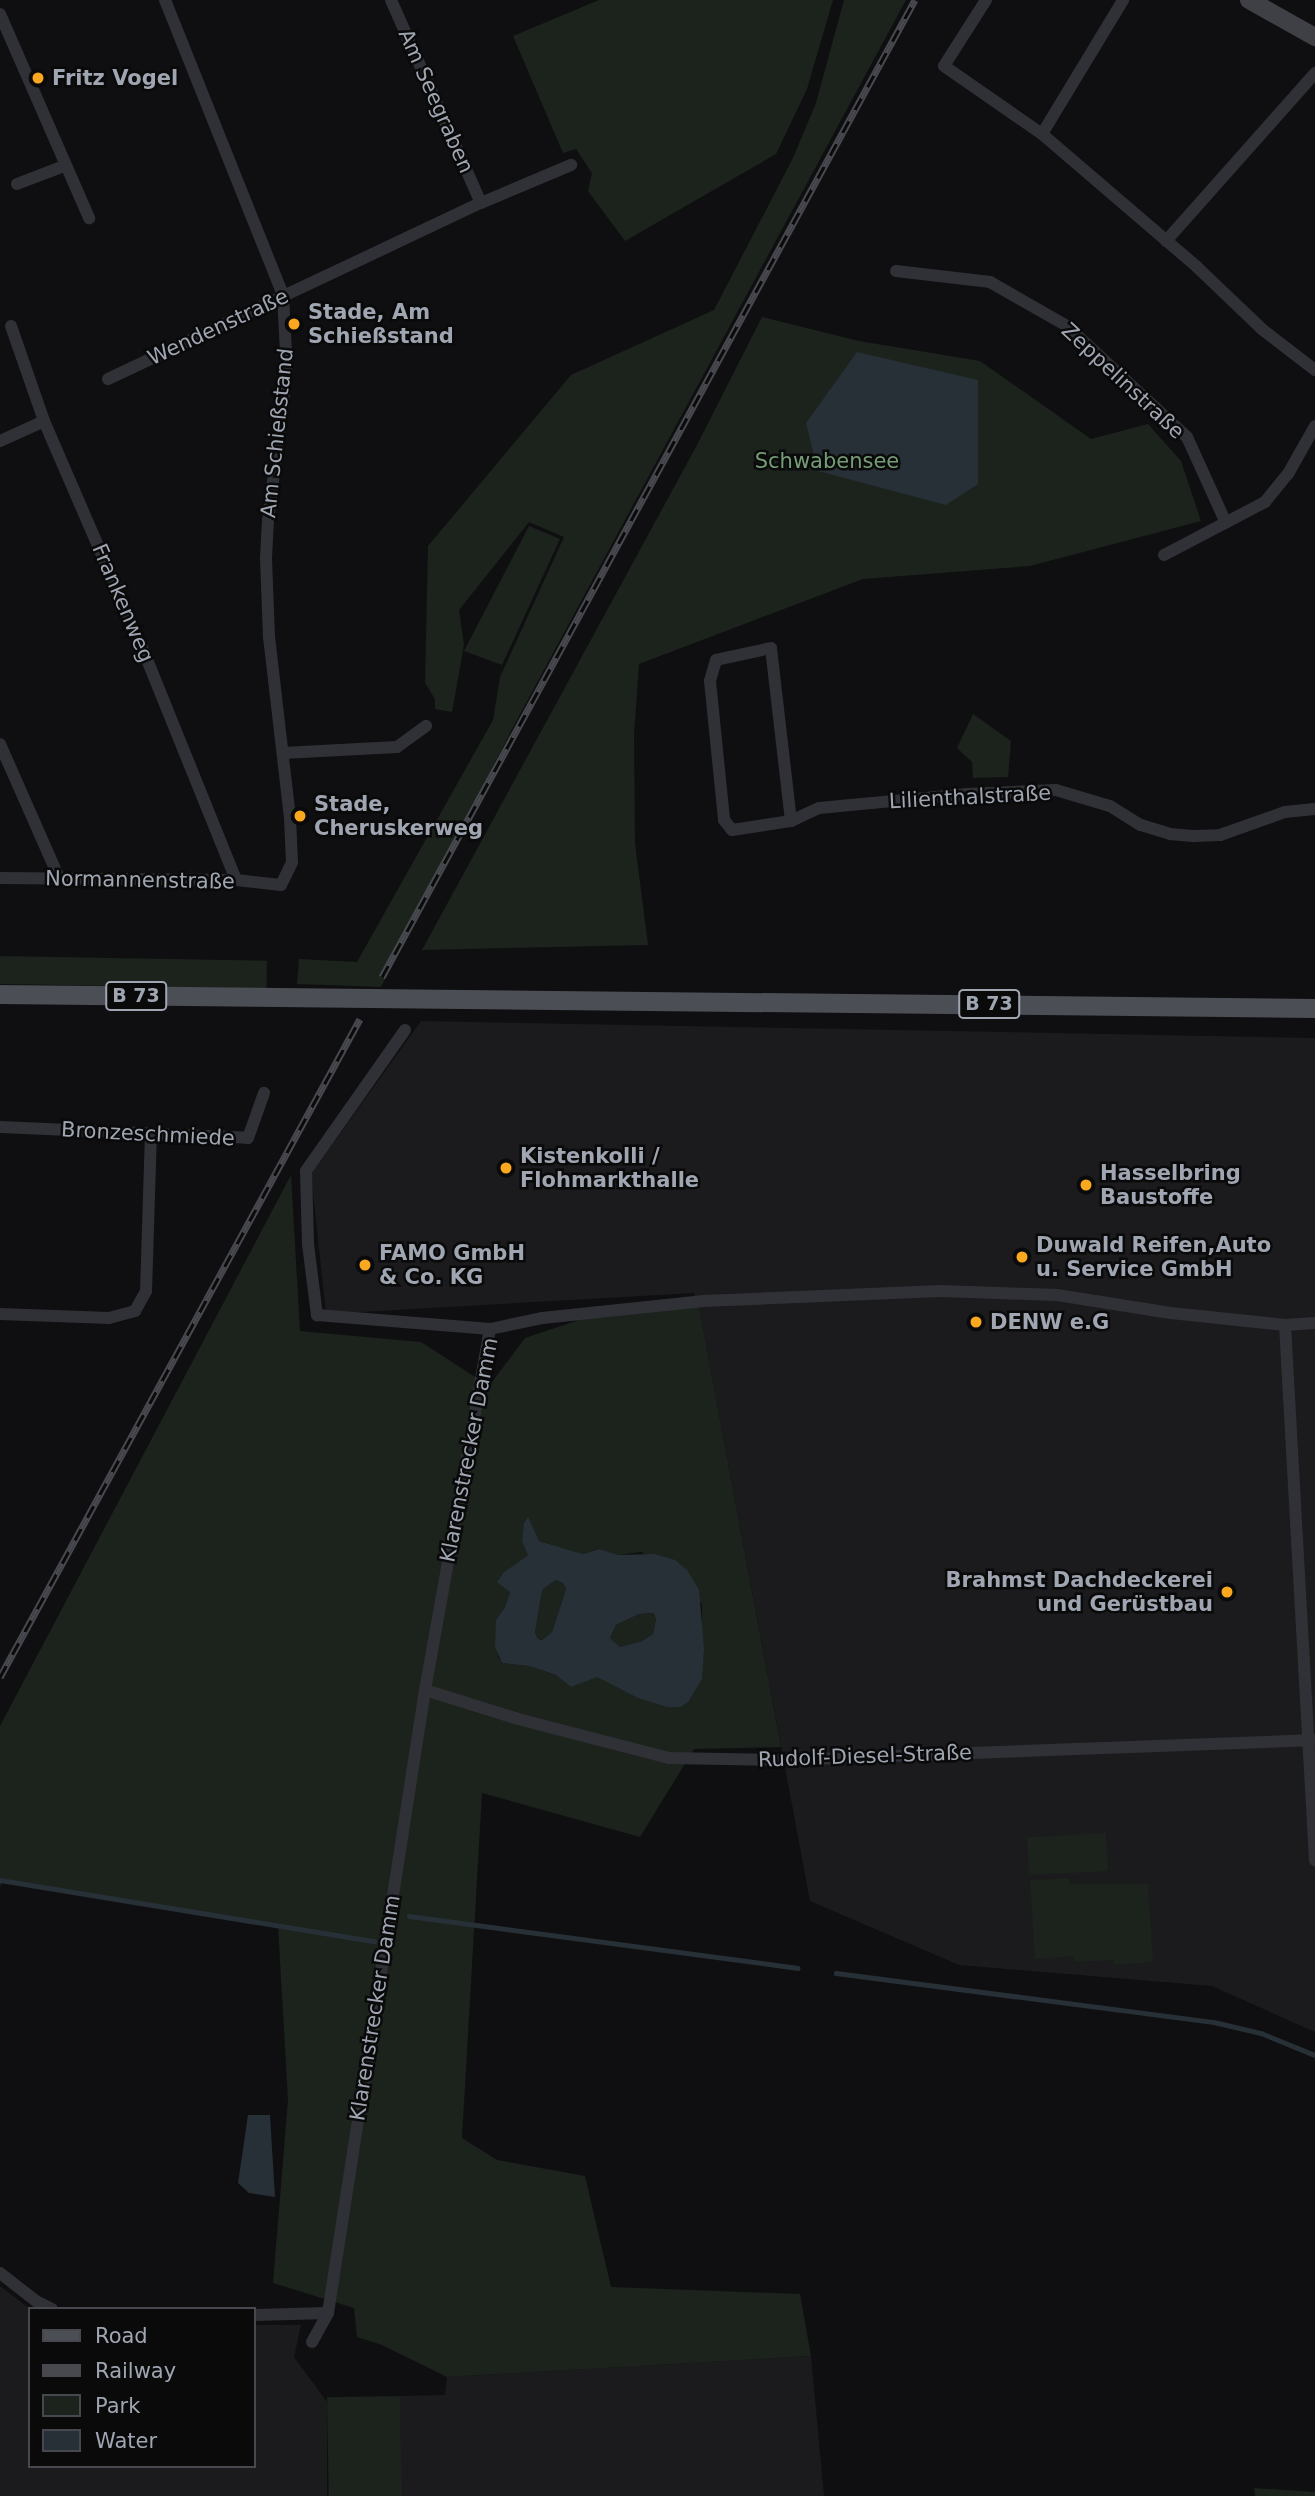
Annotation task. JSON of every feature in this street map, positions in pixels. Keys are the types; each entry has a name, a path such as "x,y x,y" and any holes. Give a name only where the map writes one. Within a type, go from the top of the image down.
{"main road":[{"path":"1249,0 1315,37"},
{"name":"B 73","path":"0,994 1315,1008"}],"street":[{"name":"Am Schießstand","path":"165,0 283,295 287,371 268,521 266,558 269,636 283,752 292,862 281,885"},
{"name":"Am Seegraben","path":"391,0 481,203"},
{"path":"986,0 944,66 1042,134 1166,241 1263,330 1315,370"},
{"path":"1042,134 1123,0"},
{"path":"0,14 89,219"},
{"path":"1166,241 1315,73"},
{"name":"Wendenstraße","path":"108,379 481,203 571,164"},
{"path":"17,184 64,166"},
{"name":"Zeppelinstraße","path":"896,271 990,282 1068,326 1187,437 1226,523"},
{"name":"Frankenweg","path":"11,326 44,421 146,657 236,880"},
{"path":"0,441 44,421"},
{"path":"1164,555 1265,502 1288,474 1315,426"},
{"name":"Lilienthalstraße","path":"791,821 771,648 716,660 710,681 724,820 732,830 791,821 818,808 968,794 1056,790 1110,806 1141,825 1183,835 1220,835 1286,813 1315,809"},
{"path":"283,752 397,747 426,726"},
{"path":"0,744 58,878"},
{"name":"Normannenstraße","path":"0,878 236,880 281,885"},
{"path":"405,1030 306,1171 308,1244 317,1315 328,1319 490,1329"},
{"name":"Bronzeschmiede","path":"0,1127 248,1139 264,1093"},
{"path":"0,1314 109,1318 135,1311 144,1299 151,1134"},
{"name":"Klarenstrecker Damm","path":"312,2342 328,2313 425,1690 490,1329 542,1318 704,1301 941,1291 1057,1296 1171,1313 1285,1325 1315,1323"},
{"path":"1285,1325 1311,1740 1315,1860"},
{"name":"Rudolf-Diesel-Straße","path":"425,1690 518,1719 669,1758 788,1759 1311,1740"},
{"path":"0,2273 48,2307"},
{"path":"256,2315 328,2313"}],"shaded area":[{"path":"421,1021 1315,1038 1315,2032 1212,1986 959,1965 810,1901 699,1307 694,1293 326,1314 311,1174"},
{"path":"0,2286 28,2307 28,2468 256,2468 256,2325 301,2325 294,2357 327,2402 327,2496 0,2496"},
{"path":"811,2356 824,2496 401,2496 400,2396 445,2395 447,2377"}],"green space":[{"path":"599,0 833,0 807,89 776,154 625,241 588,191 592,173 576,149 563,153 513,36"},
{"path":"844,0 906,0 512,729 381,987 297,984 299,959 357,962 493,720 500,677 564,537 529,522 459,610 464,645 452,712 435,709 435,699 425,683 428,546 571,375 714,310 793,158 816,103"},
{"name":"Schwabensee","path":"762,317 859,341 980,361 1091,439 1148,424 1181,461 1201,521 1030,566 863,579 639,664 634,734 635,843 648,945 422,950 697,445"},
{"path":"529,526 560,539 502,665 464,651"},
{"path":"973,714 1011,741 1008,777 973,778 972,762 957,748"},
{"path":"0,956 267,961 266,989 0,984"},
{"path":"291,1175 300,1331 421,1342 489,1386 525,1338 579,1320 699,1307 781,1747 694,1749 640,1837 482,1793 462,2138 497,2160 585,2176 611,2287 800,2294 811,2356 447,2377 382,2345 357,2337 354,2308 273,2283 288,2100 278,1926 3,1881 0,1887 0,1726","holes":["539,1541 583,1554 598,1549 618,1555 642,1552 702,1604 702,1663 645,1699 597,1676 571,1687 556,1675 529,1666 502,1663 498,1656 496,1620 505,1607 510,1592 504,1572 528,1555"]},
{"path":"556,1580 563,1583 566,1589 552,1632 542,1640 538,1639 535,1632 543,1589"},
{"path":"652,1613 656,1619 653,1634 642,1641 620,1647 610,1638 616,1625 639,1614"},
{"path":"1106,1833 1108,1871 1029,1875 1027,1837"},
{"path":"1069,1878 1070,1884 1148,1884 1153,1962 1114,1965 1113,1960 1074,1962 1074,1956 1035,1959 1030,1880"},
{"path":"400,2396 402,2496 329,2496 327,2397"},
{"path":"1254,2488 1315,2492 1315,2496 1255,2496"}],"water":[{"name":"Schwabensee","path":"857,352 978,380 978,484 946,505 818,471 806,423"},
{"path":"528,1517 539,1541 583,1554 599,1549 618,1555 654,1554 675,1560 687,1570 699,1590 704,1648 702,1679 688,1702 680,1707 667,1707 638,1698 597,1677 571,1687 556,1675 529,1666 502,1663 495,1647 496,1620 505,1607 510,1592 497,1582 504,1572 528,1555 522,1541 524,1523","holes":["556,1580 563,1583 566,1589 552,1632 542,1640 538,1639 535,1632 543,1589","653,1613 656,1619 653,1634 642,1641 620,1647 610,1638 616,1625 639,1614"]},
{"path":"248,2115 270,2115 275,2197 249,2193 238,2183"}],"waterway":[{"path":"0,1880 374,1941"},
{"path":"409,1916 798,1968"},
{"path":"836,1973 1214,2022 1261,2033 1315,2055"}],"railway":[{"path":"382,977 915,0"},
{"path":"0,1677 360,1019"}],"place":[{"name":"Fritz Vogel","path":"38,78"},
{"name":"Stade, Am Schießstand","path":"294,324"},
{"name":"Stade, Cheruskerweg","path":"300,816"},
{"name":"Kistenkolli / Flohmarkthalle","path":"506,1168"},
{"name":"Hasselbring Baustoffe","path":"1086,1185"},
{"name":"Duwald Reifen,Auto u. Service GmbH","path":"1022,1257"},
{"name":"FAMO GmbH & Co. KG","path":"365,1265"},
{"name":"DENW e.G","path":"976,1322"},
{"name":"Brahmst Dachdeckerei und Gerüstbau","path":"1227,1592"}]}
